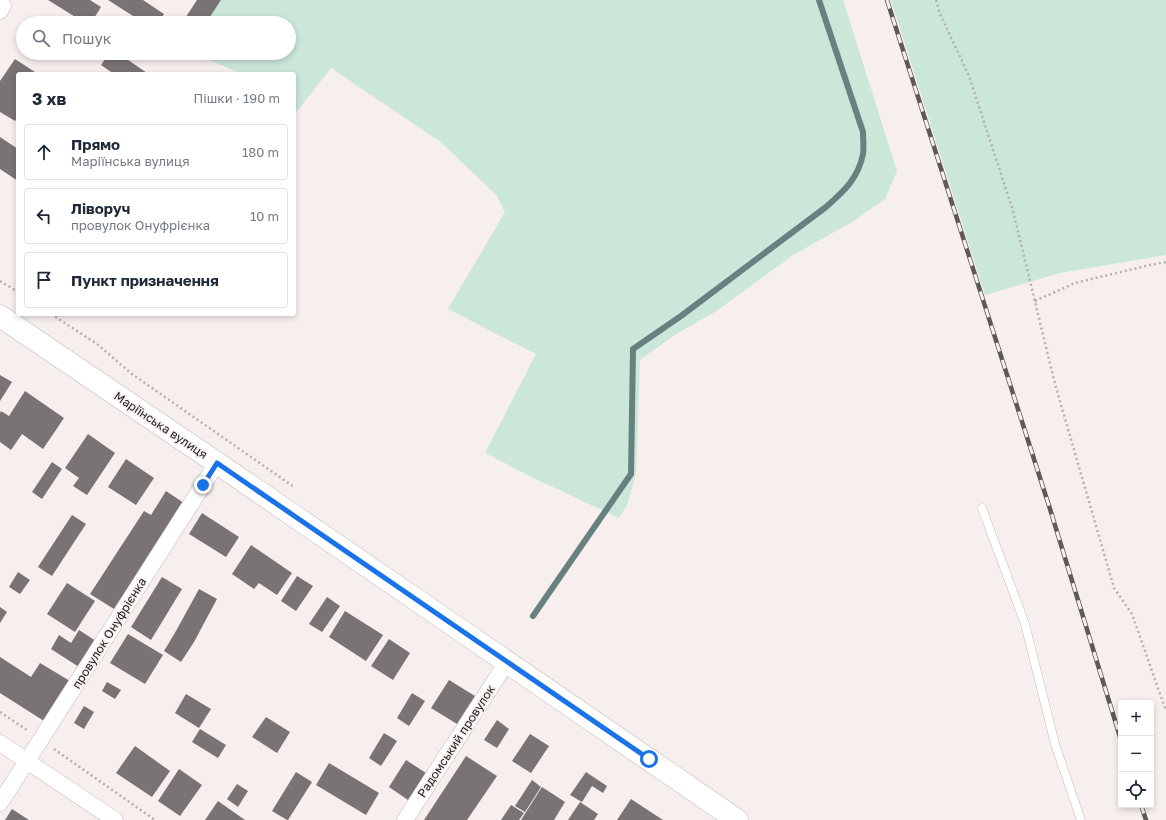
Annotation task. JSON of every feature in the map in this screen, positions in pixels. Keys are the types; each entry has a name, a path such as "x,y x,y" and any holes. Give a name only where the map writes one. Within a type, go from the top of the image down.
{"main road":[{"name":"Маріїнська вулиця","path":"0,316 737,820"}],"street":[{"name":"провулок Онуфрієнка","path":"0,803 217,463"},
{"name":"Радомський провулок","path":"405,820 507,662"},
{"path":"0,743 115,820"}],"lane":[{"path":"982,508 1025,624 1055,744 1081,820"}],"path":[{"path":"936,0 940,14 969,76 1013,211 1055,384 1114,588 1132,614 1166,711"},
{"path":"1035,301 1074,282 1150,264 1166,262"},
{"path":"0,281 16,291"},
{"path":"54,316 97,344 132,374 294,487"},
{"path":"0,712 155,820"}],"green space":[{"path":"221,0 843,0 897,171 885,199 852,222 793,255 715,312 676,334 640,360 636,473 628,503 619,518 485,453 536,354 448,309 505,212 497,196 442,143 331,68 296,112 296,72 237,72 209,60 296,60 296,16 211,16"},
{"path":"891,0 1166,0 1166,255 1060,273 985,295"}],"building":[{"path":"48,0 90,0 101,7 95,16 74,16"},
{"path":"108,0 143,0 164,14 163,16 133,16"},
{"path":"197,0 221,0 211,16 187,16"},
{"path":"15,59 35,72 16,72 15,121 0,112 0,81"},
{"path":"104,60 128,60 146,72 111,72 101,65"},
{"path":"0,137 16,148 16,180 0,169"},
{"path":"0,375 12,382 0,401"},
{"path":"25,391 64,418 43,449 22,434 11,450 0,442 0,413 1,411 9,416"},
{"path":"88,434 115,453 87,495 73,486 79,478 65,468"},
{"path":"126,459 154,478 136,505 108,487"},
{"path":"52,462 62,469 42,499 32,492"},
{"path":"166,491 184,503 114,609 90,594 144,511 151,515"},
{"path":"202,513 239,537 226,557 189,534"},
{"path":"72,515 86,524 52,576 38,567"},
{"path":"251,545 292,573 277,595 259,583 254,589 232,574"},
{"path":"18,572 30,580 20,594 9,587"},
{"path":"297,576 313,586 296,611 281,601"},
{"path":"162,577 182,589 151,640 131,627"},
{"path":"67,583 95,601 75,632 47,614"},
{"path":"199,589 217,599 194,642 181,662 164,651"},
{"path":"327,597 340,606 322,632 309,624"},
{"path":"0,607 7,612 0,623"},
{"path":"345,611 383,635 366,661 329,637"},
{"path":"79,630 96,641 79,667 51,649 59,635 71,643"},
{"path":"128,634 163,655 145,684 110,663"},
{"path":"389,639 410,653 393,680 371,666"},
{"path":"0,657 31,677 40,663 70,681 44,721 0,693"},
{"path":"449,680 475,696 457,724 431,708"},
{"path":"107,682 121,690 115,699 102,691"},
{"path":"412,693 425,701 409,726 397,718"},
{"path":"186,694 211,709 199,728 175,713"},
{"path":"84,706 94,712 84,729 74,723"},
{"path":"266,717 290,732 277,753 252,737"},
{"path":"497,720 509,729 497,748 484,740"},
{"path":"200,729 226,745 218,758 192,742"},
{"path":"384,733 397,741 381,766 369,758"},
{"path":"530,734 549,746 531,773 512,761"},
{"path":"135,746 170,771 152,797 116,773"},
{"path":"466,756 497,776 467,820 424,820"},
{"path":"406,760 426,773 408,800 389,787"},
{"path":"329,763 379,793 366,815 316,785"},
{"path":"179,769 202,785 180,816 158,801"},
{"path":"296,772 312,782 287,820 272,811"},
{"path":"586,772 607,786 603,793 592,786 582,802 570,795"},
{"path":"532,780 541,787 525,812 515,806"},
{"path":"237,784 248,791 238,807 227,799"},
{"path":"542,787 565,802 554,820 521,820"},
{"path":"631,799 663,820 617,820"},
{"path":"218,801 245,820 205,820"},
{"path":"580,802 598,814 594,820 568,820"},
{"path":"511,805 524,813 519,820 501,820"},
{"path":"12,809 29,820 5,820"}],"waterway":[{"path":"533,616 631,474 633,349 681,316 826,207 844,190 858,171 863,154 863,132 819,0"}],"railway":[{"path":"887,0 1050,509 1120,736"},
{"path":"1142,808 1146,820"}],"route":[{"path":"203,485 217,463 649,759"}]}
